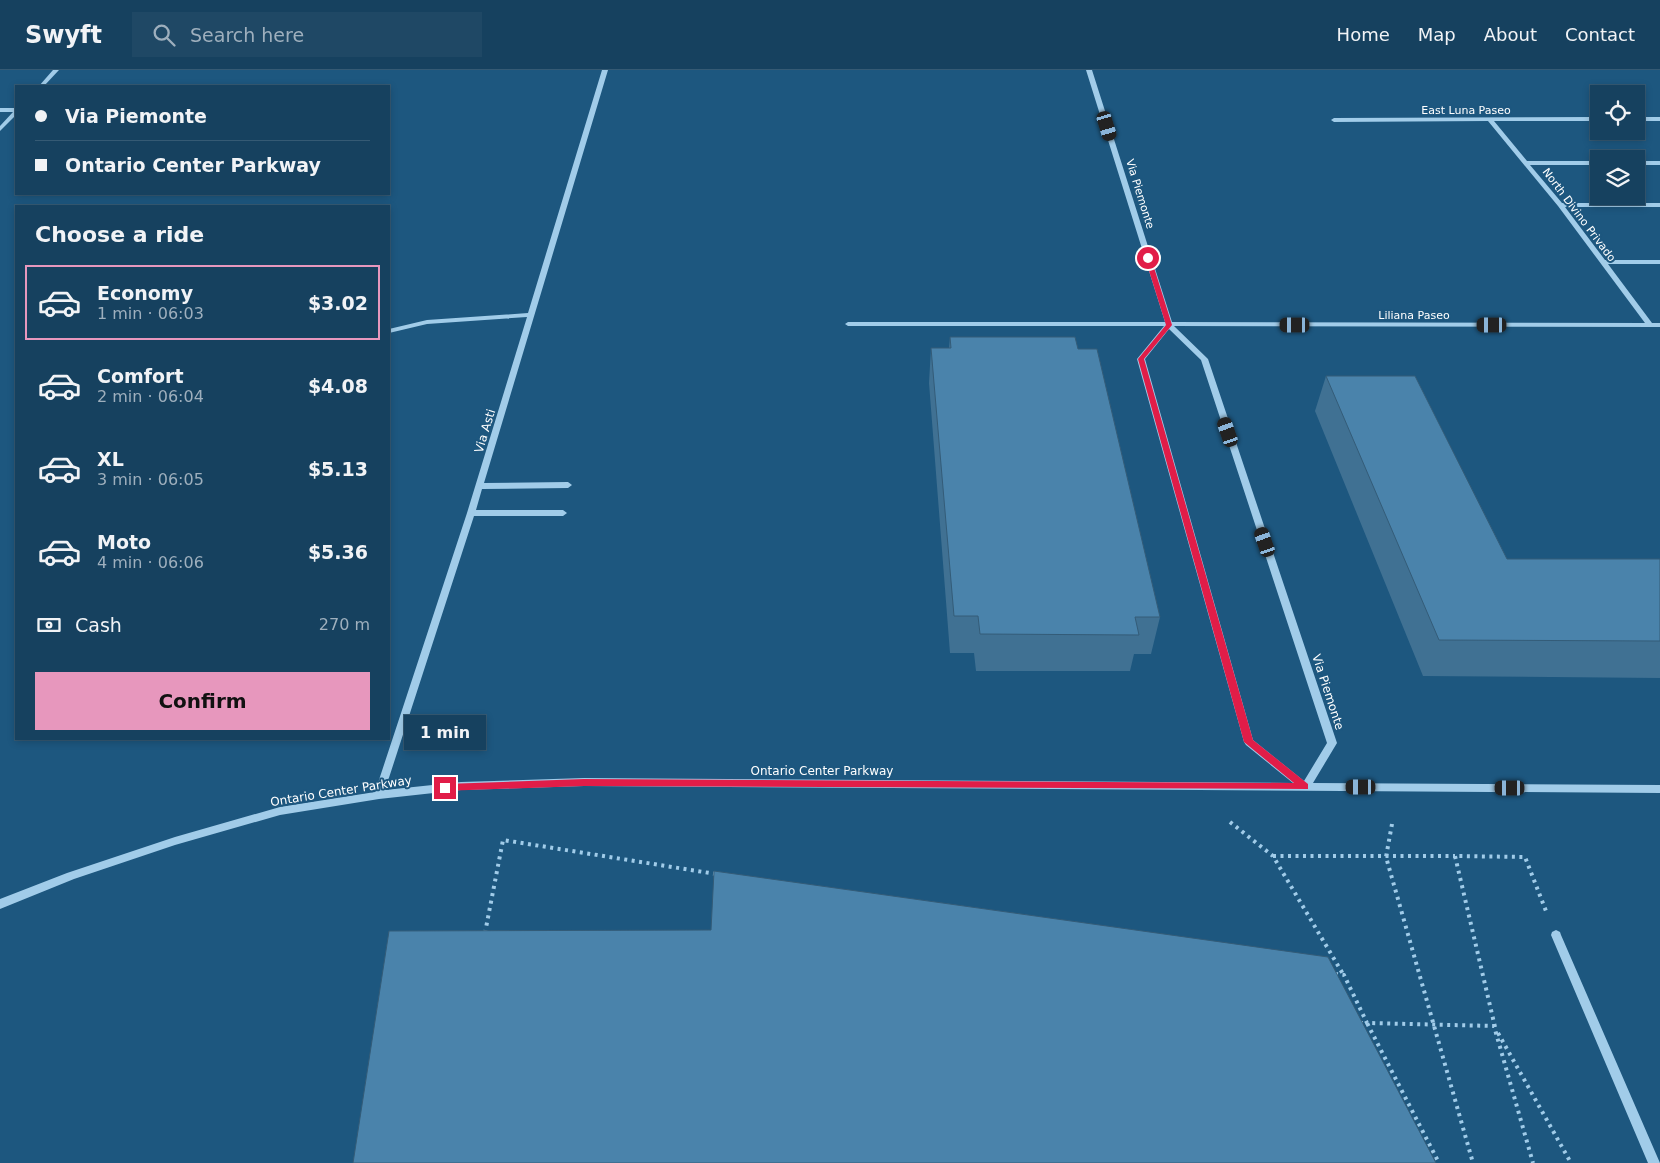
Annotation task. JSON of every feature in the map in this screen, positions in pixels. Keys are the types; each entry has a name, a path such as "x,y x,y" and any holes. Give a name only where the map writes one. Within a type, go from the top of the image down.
{"street":[{"path":"42,85 56,70"},
{"name":"Via Asti","path":"379,796 472,513 605,70"},
{"name":"Via Piemonte","path":"1090,70 1169,325 1204,359 1332,743 1305,787"},
{"path":"0,110 15,111"},
{"path":"0,129 15,112"},
{"name":"East Luna Paseo","path":"1334,120 1590,119"},
{"path":"1645,119 1660,119"},
{"name":"North Divino Privado","path":"1490,120 1560,205 1650,325"},
{"path":"1526,163 1590,163"},
{"path":"1645,163 1660,163"},
{"path":"1560,205 1660,205"},
{"path":"1602,262 1660,262"},
{"path":"390,331 427,322 531,316"},
{"name":"Liliana Paseo","path":"848,324 1660,325"},
{"path":"1169,325 1141,359 1249,742 1305,787"},
{"path":"480,486 568,486"},
{"path":"472,513 563,513"},
{"name":"Ontario Center Parkway","path":"0,904 71,876 204,833 280,811 462,786 584,782 1660,789"},
{"path":"1556,935 1654,1163"}],"path":[{"path":"1230,822 1273,856 1344,975 1440,1163"},
{"path":"1392,824 1386,857 1472,1163"},
{"path":"484,936 503,840 718,874"},
{"path":"1273,856 1525,857 1556,935"},
{"path":"1456,856 1494,1026 1533,1163"},
{"path":"1334,974 1344,975"},
{"path":"1357,1023 1494,1026"},
{"path":"1494,1026 1572,1163"}],"building":[{"path":"950,337 1075,337 1078,349 1097,349 1160,617 1135,617 1139,635 980,634 978,616 954,616 931,348 951,348"},
{"path":"1326,376 1415,376 1507,559 1660,559 1660,641 1439,640"},
{"path":"714,871 1328,957 1436,1163 353,1163 389,931 711,930"}],"route":[{"path":"445,788 584,782 1305,787 1249,742 1141,359 1169,325 1148,258"}]}
